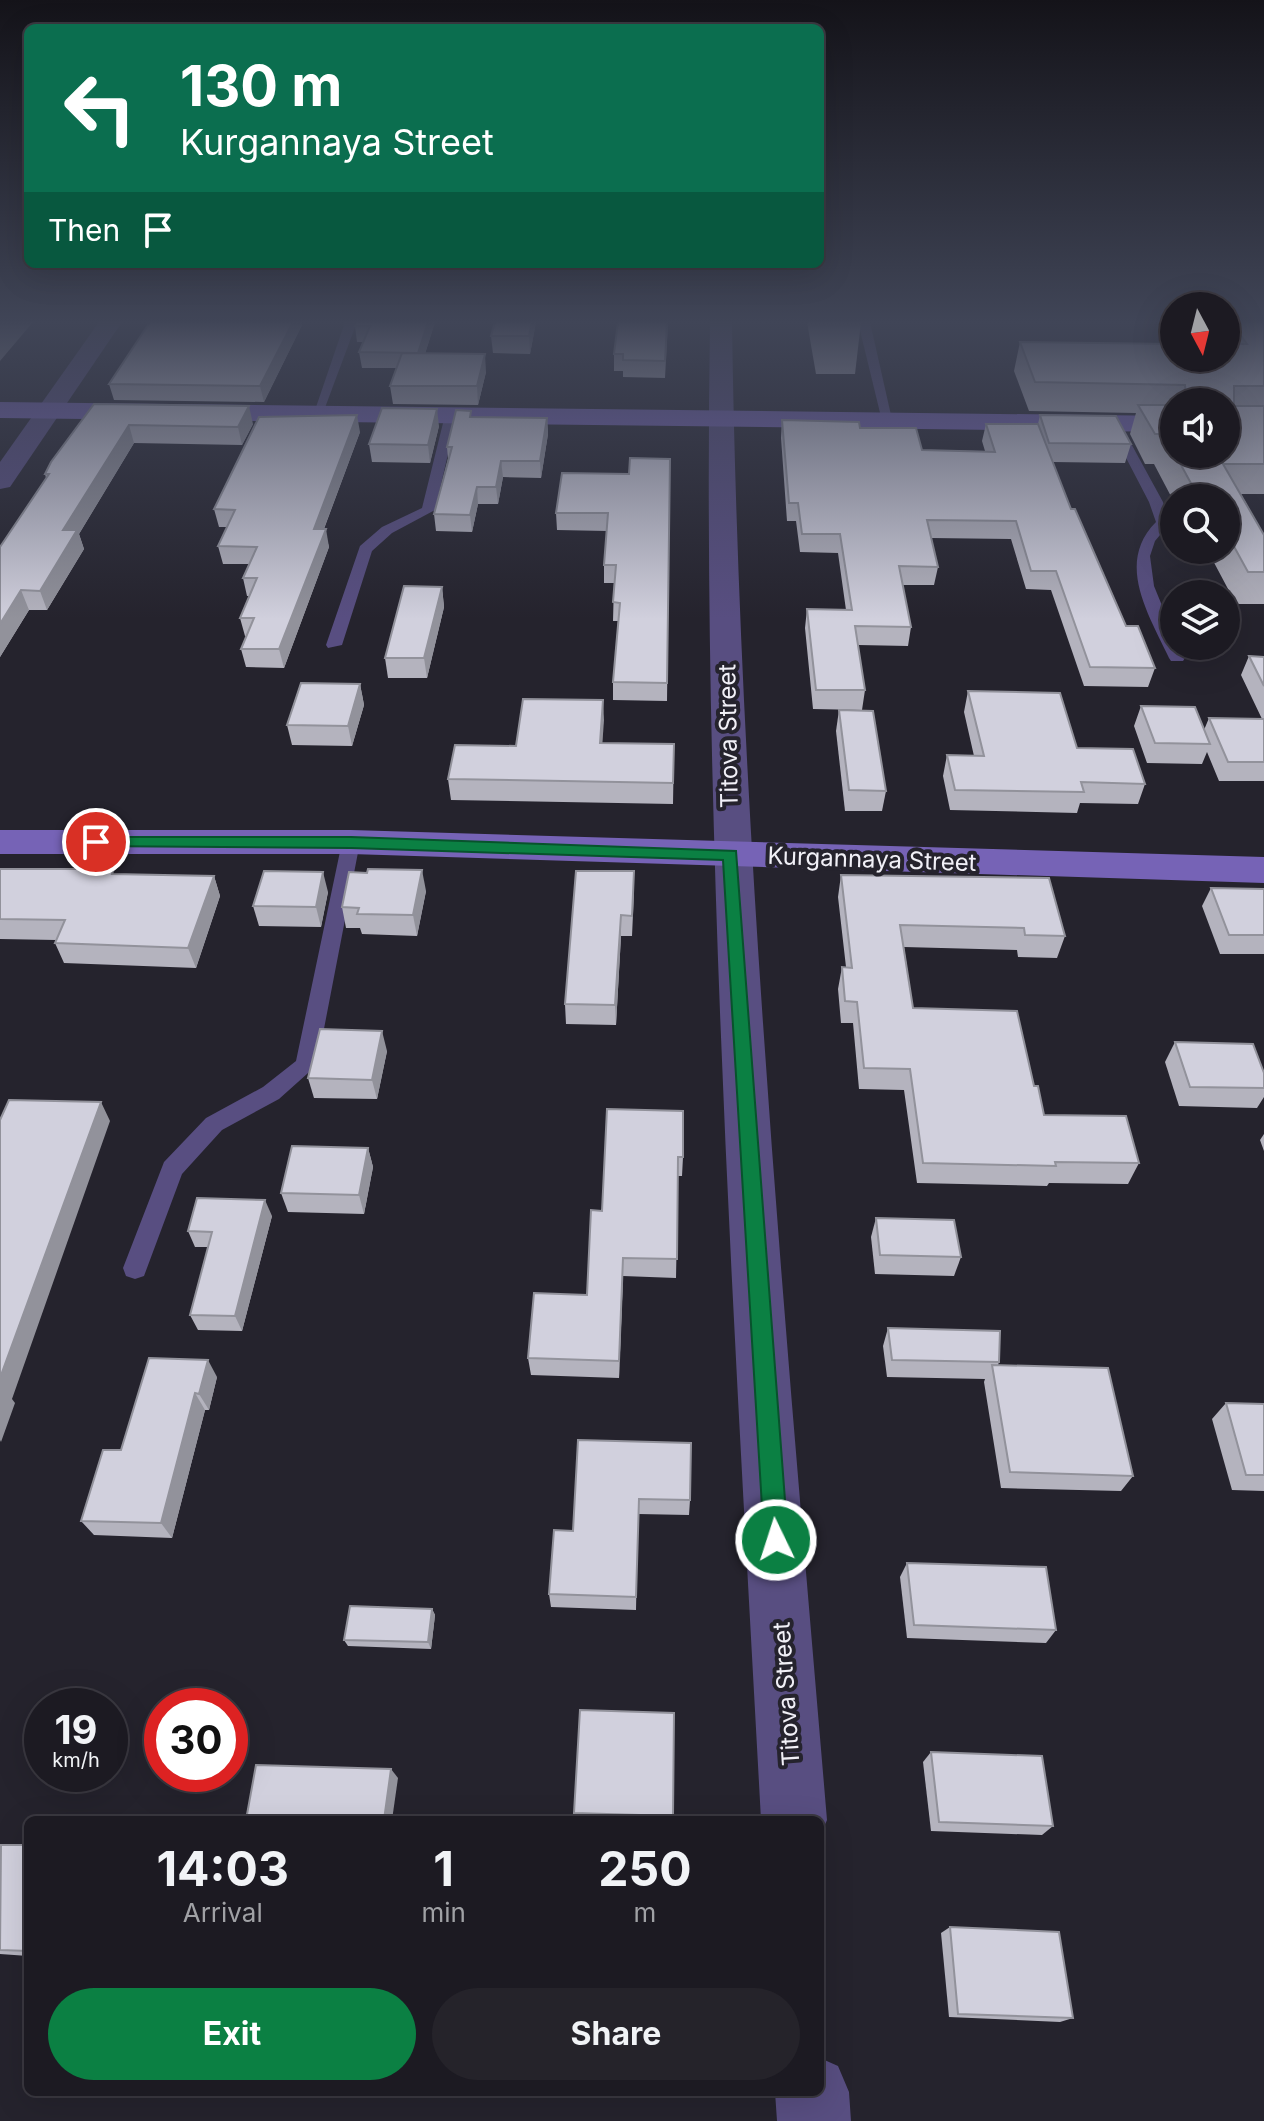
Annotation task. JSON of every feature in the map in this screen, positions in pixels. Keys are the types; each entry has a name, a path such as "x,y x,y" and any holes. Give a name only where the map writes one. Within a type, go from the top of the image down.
{"street":[{"path":"0,481 42,421"},
{"name":"Titova Street","path":"719,421 731,855 794,1816"},
{"path":"888,421 1160,424"},
{"name":"Kurgannaya Street","path":"0,842 351,842 1264,870"},
{"path":"812,2096 814,2121"}],"lane":[{"path":"334,645 365,549 387,530 428,510 450,421"},
{"path":"1114,423 1156,502 1163,523 1146,543 1144,563 1151,599 1160,619"},
{"path":"135,1268 172,1169 214,1124 271,1093 306,1065 351,842"}],"building":[{"path":"81,421 241,421 238,427 129,425 63,530 77,530 40,591 21,590 0,624 0,547 49,474 45,474"},
{"path":"257,421 355,421 314,529 326,529 279,649 241,649 254,618 240,618 257,578 243,578 257,547 218,546 235,510 214,509"},
{"path":"377,421 434,421 428,445 369,444"},
{"path":"453,421 547,421 540,461 501,461 496,487 477,487 470,515 434,514 452,447 447,447"},
{"path":"782,421 859,422 860,428 916,428 922,450 995,452 986,424 1038,424 1071,509 1075,509 1126,626 1138,626 1155,668 1090,667 1056,571 1031,571 1016,521 927,520 938,567 899,566 911,627 855,626 865,690 816,690 807,609 852,610 840,534 802,534 798,503 789,503"},
{"path":"1042,421 1119,421 1131,444 1049,443"},
{"path":"1147,421 1160,421 1160,434 1155,434"},
{"path":"1240,421 1264,421 1264,464 1240,464"},
{"path":"630,458 670,459 667,683 613,682 620,603 613,602 616,565 604,565 608,513 556,513 562,473 629,474"},
{"path":"1183,468 1225,468 1235,484 1191,484"},
{"path":"1240,493 1264,535 1264,572 1248,572 1240,557"},
{"path":"404,586 442,587 424,658 385,658"},
{"path":"1249,656 1264,657 1264,686"},
{"path":"301,683 360,684 348,726 287,725"},
{"path":"968,691 1060,693 1077,748 1133,749 1145,784 1081,782 1084,792 955,790 947,755 984,756"},
{"path":"523,699 603,700 600,743 674,744 673,783 448,779 455,745 516,746"},
{"path":"1141,706 1195,707 1210,744 1155,743"},
{"path":"839,710 873,711 886,791 849,790"},
{"path":"1209,718 1264,719 1264,762 1228,762"},
{"path":"0,869 114,869 112,874 214,876 188,948 55,943 65,920 0,919"},
{"path":"368,869 422,870 413,915 357,914 359,908 342,907 349,872 367,873"},
{"path":"264,871 323,872 316,907 253,906"},
{"path":"576,871 634,871 632,916 621,915 615,1005 565,1004"},
{"path":"841,875 1049,878 1065,936 1025,935 1024,928 900,925 913,1008 1017,1011 1044,1115 1126,1116 1139,1163 1055,1162 1056,1166 923,1163 910,1069 864,1068 857,1002 845,1001 842,967 852,968"},
{"path":"1211,888 1264,889 1264,935 1229,935"},
{"path":"320,1029 382,1031 372,1080 308,1078"},
{"path":"1175,1042 1253,1044 1264,1073 1264,1088 1190,1087"},
{"path":"9,1100 101,1102 0,1378 0,1120"},
{"path":"607,1109 683,1111 683,1157 678,1157 677,1259 623,1258 619,1361 528,1358 534,1293 587,1295 591,1210 602,1211"},
{"path":"292,1146 368,1148 359,1195 281,1193"},
{"path":"197,1198 265,1200 235,1316 190,1315 212,1232 188,1231"},
{"path":"876,1218 954,1220 961,1257 880,1255"},
{"path":"888,1328 1000,1331 999,1362 892,1360"},
{"path":"149,1358 208,1360 199,1394 195,1393 161,1523 81,1521 103,1450 121,1450"},
{"path":"992,1365 1108,1368 1133,1476 1010,1472"},
{"path":"1226,1403 1264,1404 1264,1475 1246,1475"},
{"path":"578,1440 691,1443 690,1500 639,1499 636,1597 549,1594 554,1530 573,1531"},
{"path":"907,1563 1046,1567 1056,1630 914,1625"},
{"path":"350,1606 432,1609 428,1642 344,1640"},
{"path":"580,1710 674,1713 673,1816 574,1813"},
{"path":"931,1752 1042,1756 1053,1826 939,1822"},
{"path":"256,1765 391,1769 385,1816 247,1816"},
{"path":"1,1845 24,1845 24,1951 0,1950"},
{"path":"950,1927 1059,1932 1073,2018 958,2014"}],"route":[{"path":"96,842 351,842 731,855 776,1540"}]}
